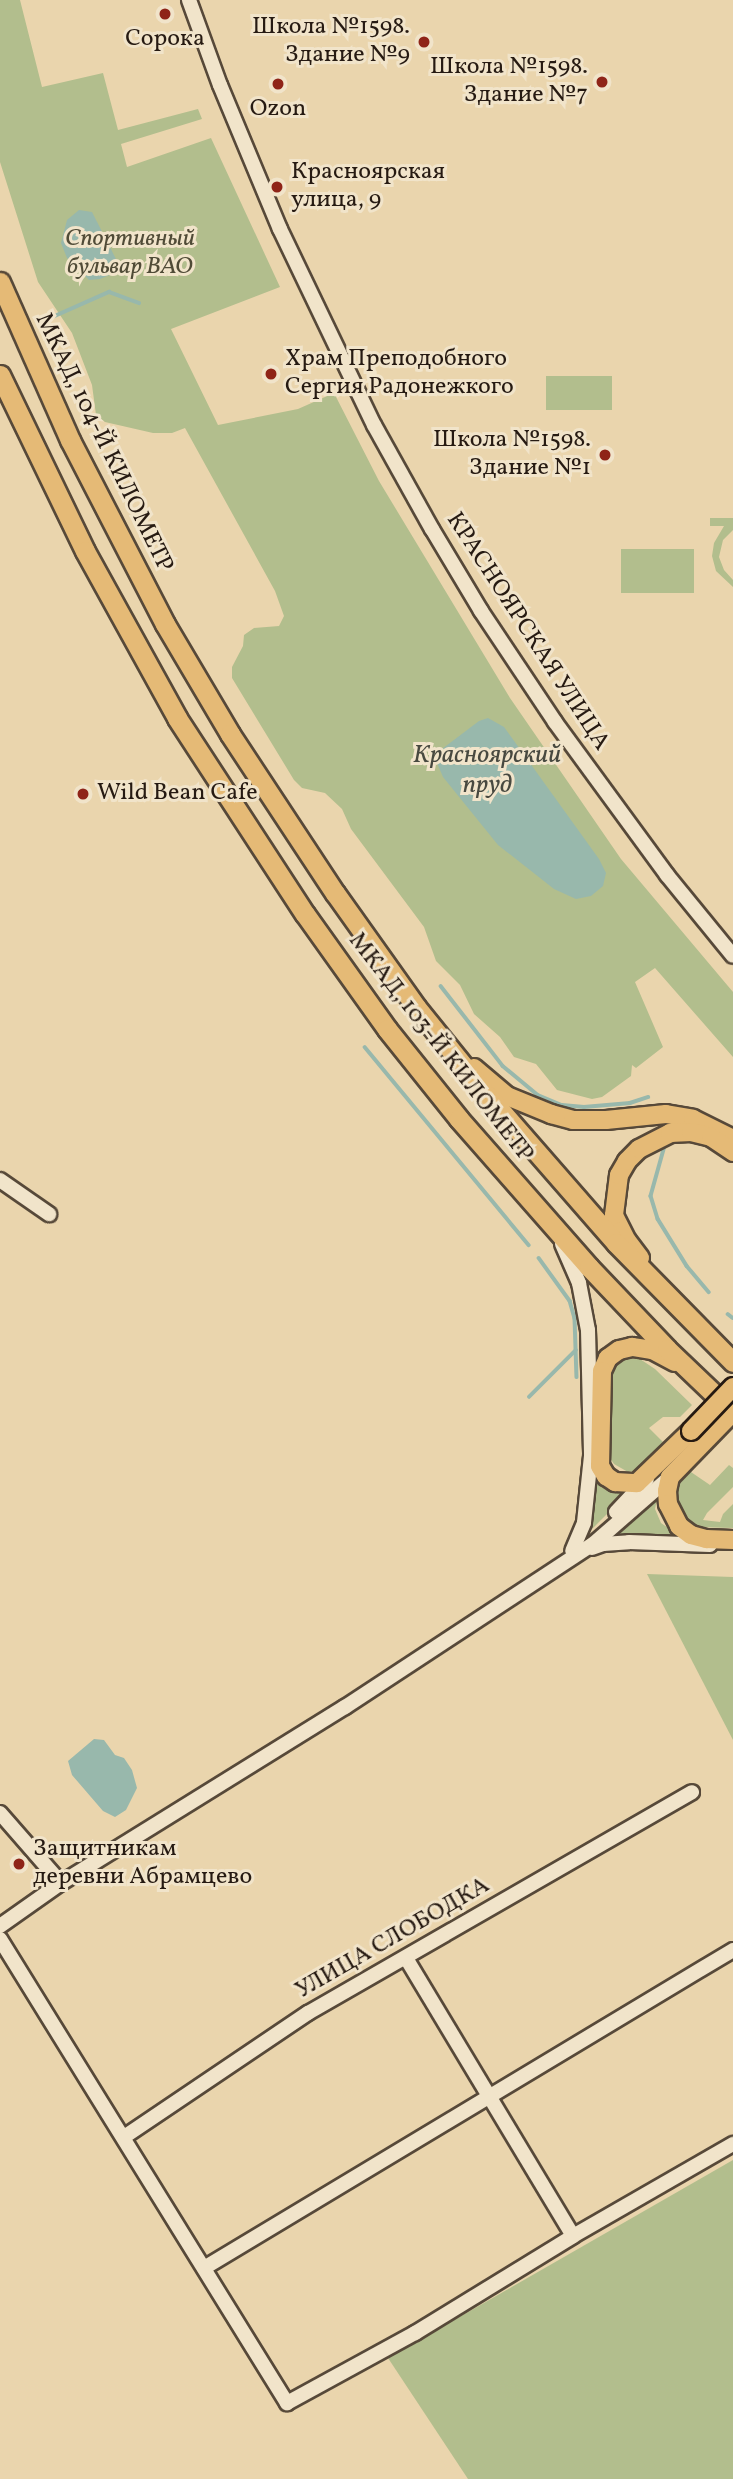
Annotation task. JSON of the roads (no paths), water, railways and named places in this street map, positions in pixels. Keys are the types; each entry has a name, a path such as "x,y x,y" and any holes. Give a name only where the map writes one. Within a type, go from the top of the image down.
{"highway":[{"name":"МКАД, 104-Й КИЛОМЕТР","path":"0,282 70,440 165,624"},
{"name":"МКАД, 103-Й КИЛОМЕТР","path":"0,375 43,468 177,718 248,830 380,1020 459,1119 551,1224 667,1349 733,1412"},
{"name":"МКАД, 103-Й КИЛОМЕТР","path":"165,624 260,782 416,1007 552,1171 692,1324 733,1362"}],"main road":[{"path":"416,1007 485,1080 528,1107 573,1119 607,1120 666,1114 693,1119 733,1139"},
{"path":"692,1324 626,1241 614,1215 619,1175 627,1161 639,1149 670,1133 691,1132 711,1137 733,1152"},
{"path":"701,1381 668,1357 652,1350 618,1350 608,1358 602,1371 600,1466 606,1476 626,1485 664,1471 697,1437 733,1387"},
{"path":"697,1437 733,1412"},
{"path":"664,1471 667,1504 679,1527 691,1535 733,1540"}],"street":[{"name":"КРАСНОЯРСКАЯ УЛИЦА","path":"189,0 220,85 280,229 374,425 432,529 487,620 555,722 667,875 733,956"},
{"path":"0,1180 49,1214"},
{"path":"551,1224 579,1283 588,1330 591,1456 584,1523 575,1553"},
{"path":"0,1926 61,1883 355,1701 550,1572 575,1553 664,1471"},
{"path":"575,1553 603,1544 629,1542 733,1546"},
{"name":"УЛИЦА СЛОБОДКА","path":"124,2137 308,2013 692,1792"},
{"path":"0,1813 61,1883"},
{"path":"0,1938 287,2403 415,2333 573,2236 733,2144"},
{"path":"204,2268 733,1950"},
{"path":"406,1958 573,2236"}],"water":[{"path":"79,210 92,212 118,263 112,274 100,279 89,280 67,258 61,243 67,220"},
{"name":"Красноярский пруд","path":"488,718 504,727 599,859 606,873 603,886 591,896 576,899 554,889 498,845 443,777 437,763 438,752 479,721"},
{"path":"94,1739 104,1740 115,1755 124,1758 132,1770 137,1788 126,1810 115,1817 103,1811 72,1775 68,1761"}],"waterway":[{"path":"48,319 109,292 139,303"},
{"path":"441,986 503,1066 538,1095 562,1105 584,1107 630,1103 648,1097"},
{"path":"365,1047 529,1245"},
{"path":"665,1146 651,1196 658,1219 687,1266 709,1292"},
{"path":"539,1258 570,1301 575,1318 577,1377"},
{"path":"728,1314 733,1318"},
{"path":"529,1397 576,1350"}],"place":[{"name":"Сорока","path":"165,14"},
{"name":"Школа №1598. Здание №9","path":"424,42"},
{"name":"Школа №1598. Здание №7","path":"602,82"},
{"name":"Ozon","path":"278,84"},
{"name":"Красноярская улица, 9","path":"277,187"},
{"name":"Храм Преподобного Сергия Радонежкого","path":"271,374"},
{"name":"Школа №1598. Здание №1","path":"605,455"},
{"name":"Wild Bean Cafe","path":"83,794"},
{"name":"Защитникам деревни Абрамцево","path":"19,1864"}],"park label":[{"name":"Спортивный бульвар ВАО","path":"130,254"}]}
